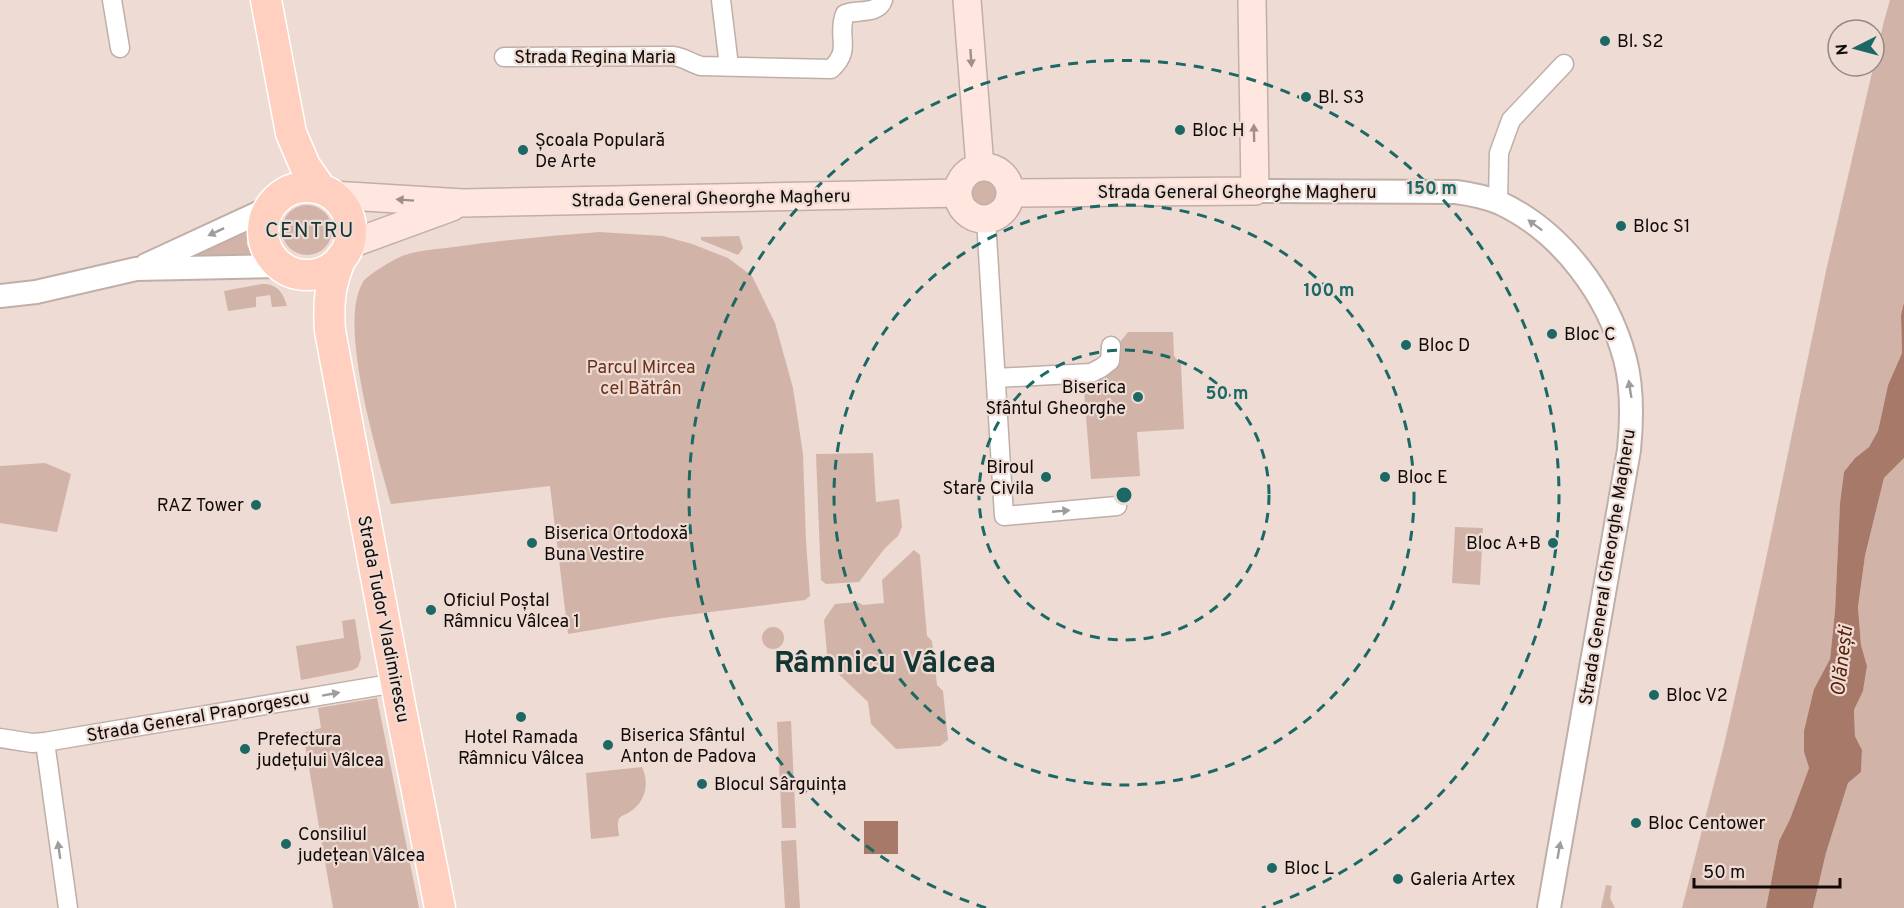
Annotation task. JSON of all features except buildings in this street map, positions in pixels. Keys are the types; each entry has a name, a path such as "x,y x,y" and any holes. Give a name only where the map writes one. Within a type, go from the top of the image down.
{"main road":[{"path":"266,0 291,133 305,166 326,192 342,204 348,217 350,231 345,251 332,266 322,272 310,274 289,270 271,257 265,245 264,220 276,201 291,133"},
{"path":"967,0 980,167"},
{"path":"1252,0 1255,191"},
{"path":"980,167 988,167 1002,174 1007,180 1010,193 1005,209 993,218 986,219 970,215 960,202 958,193 962,179 967,174 980,167"},
{"path":"276,201 294,188 308,186 326,192"},
{"name":"Strada General Gheorghe Magheru","path":"1010,193 1255,191"},
{"name":"Strada General Gheorghe Magheru","path":"326,192 463,203 958,193"},
{"name":"Strada General Gheorghe Magheru","path":"345,251 463,203"},
{"name":"Strada Tudor Vladimirescu","path":"345,251 333,276 330,293 330,331 440,908"},
{"name":"Strada Tudor Vladimirescu","path":"289,270 314,298 330,331"}],"street":[{"path":"112,0 120,48"},
{"path":"722,0 729,66"},
{"name":"Strada Regina Maria","path":"504,57 673,56 684,57 691,64 700,66 831,69 839,62 843,53 842,22 845,14 875,10 881,6 883,0"},
{"path":"1498,202 1499,153 1511,120 1564,64"},
{"name":"Strada General Gheorghe Magheru","path":"1255,191 1456,192 1477,195 1498,202 1542,230 1567,252 1593,286 1612,321 1626,360 1631,399 1629,450 1549,908"},
{"path":"0,296 36,292 136,269 276,201"},
{"path":"986,219 1004,516 1117,506"},
{"path":"136,269 289,270"},
{"path":"0,311 36,292"},
{"path":"996,378 1091,373 1110,361 1111,346"},
{"name":"Strada General Praporgescu","path":"0,738 45,742 396,683"},
{"path":"45,742 68,908"}],"green space":[{"path":"1890,0 1904,0 1902,353 1888,385 1878,431 1869,447 1855,458 1844,473 1830,659 1814,689 1804,752 1809,768 1790,819 1779,841 1766,908 1682,908 1724,745 1762,578 1826,271 1871,78 1886,78 1885,18"},
{"path":"984,181 992,185 996,193 992,201 984,205 976,201 972,193 976,185"},
{"path":"312,205 325,212 331,220 331,240 325,248 317,254 302,255 289,248 283,240 282,225 289,212 297,206"},
{"path":"248,232 247,245 253,254 180,260"},
{"name":"Parcul Mircea cel Bătrân","path":"599,232 663,236 692,244 728,258 752,276 775,323 793,388 803,454 810,596 805,600 663,618 568,634 550,486 391,504 362,390 357,358 356,302 363,282 401,256 417,252 508,240"},
{"path":"739,236 743,248 738,255 701,240 701,237"},
{"path":"262,284 272,285 279,290 287,306 272,307 270,295 256,297 256,307 228,311 224,291"},
{"path":"1128,332 1173,332 1174,356 1181,364 1184,429 1137,432 1140,476 1091,479 1083,379 1106,376 1119,362 1120,342"},
{"path":"873,453 876,502 899,499 902,527 898,536 885,548 859,582 826,584 821,580 816,454"},
{"path":"1904,458 1904,908 1813,908 1826,853 1848,783 1861,772 1862,750 1855,736 1854,710 1863,691 1867,666 1861,645 1858,607 1865,556 1884,478"},
{"path":"45,463 71,474 57,532 0,523 0,466"},
{"path":"1455,527 1483,528 1480,585 1452,583"},
{"path":"914,550 920,555 927,636 932,641 937,685 943,691 948,740 940,746 896,749 871,724 868,702 828,664 824,620 835,604 884,603 882,580"},
{"path":"355,619 361,658 358,667 353,670 301,680 296,646 344,638 342,621"},
{"path":"773,627 781,630 784,638 781,646 773,649 765,646 762,638 765,630"},
{"path":"377,698 419,908 333,908 303,733 321,728 318,708"},
{"path":"791,721 796,828 782,828 777,722"},
{"path":"642,767 646,787 642,799 634,809 619,818 619,836 591,839 586,773"},
{"path":"796,840 800,908 785,908 781,841"},
{"path":"1606,885 1612,886 1610,898 1615,908 1601,908"}],"water":[{"name":"Olănești","path":"1904,302 1904,458 1884,478 1865,556 1858,607 1861,645 1867,666 1863,691 1854,710 1855,736 1862,750 1861,772 1848,783 1826,853 1813,908 1766,908 1779,841 1790,819 1809,768 1804,752 1804,731 1814,689 1830,659 1844,472 1855,458 1869,447 1878,431 1888,385 1902,353 1901,315"},
{"path":"864,821 898,821 898,854 864,854"}],"place":[{"name":"Bl. S2","path":"1605,41"},
{"name":"Bl. S3","path":"1306,97"},
{"name":"Bloc H","path":"1180,130"},
{"name":"Școala Populară De Arte","path":"523,150"},
{"name":"Bloc S1","path":"1621,226"},
{"name":"Bloc C","path":"1552,334"},
{"name":"Bloc D","path":"1406,345"},
{"name":"Biserica Sfântul Gheorghe","path":"1138,397"},
{"name":"Biroul Stare Civila","path":"1046,477"},
{"name":"Bloc E","path":"1385,477"},
{"name":"RAZ Tower","path":"256,505"},
{"name":"Biserica Ortodoxă Buna Vestire","path":"532,543"},
{"name":"Bloc A+B","path":"1553,543"},
{"name":"Oficiul Poștal Râmnicu Vâlcea 1","path":"431,610"},
{"name":"Bloc V2","path":"1654,695"},
{"name":"Hotel Ramada Râmnicu Vâlcea","path":"521,717"},
{"name":"Biserica Sfântul Anton de Padova","path":"608,745"},
{"name":"Prefectura județului Vâlcea","path":"245,749"},
{"name":"Blocul Sârguința","path":"702,784"},
{"name":"Bloc Centower","path":"1636,823"},
{"name":"Consiliul județean Vâlcea","path":"286,844"},
{"name":"Bloc L","path":"1272,868"},
{"name":"Galeria Artex","path":"1398,879"}],"district":[{"name":"CENTRU","path":"310,230"},
{"name":"Râmnicu Vâlcea","path":"885,662"}]}
